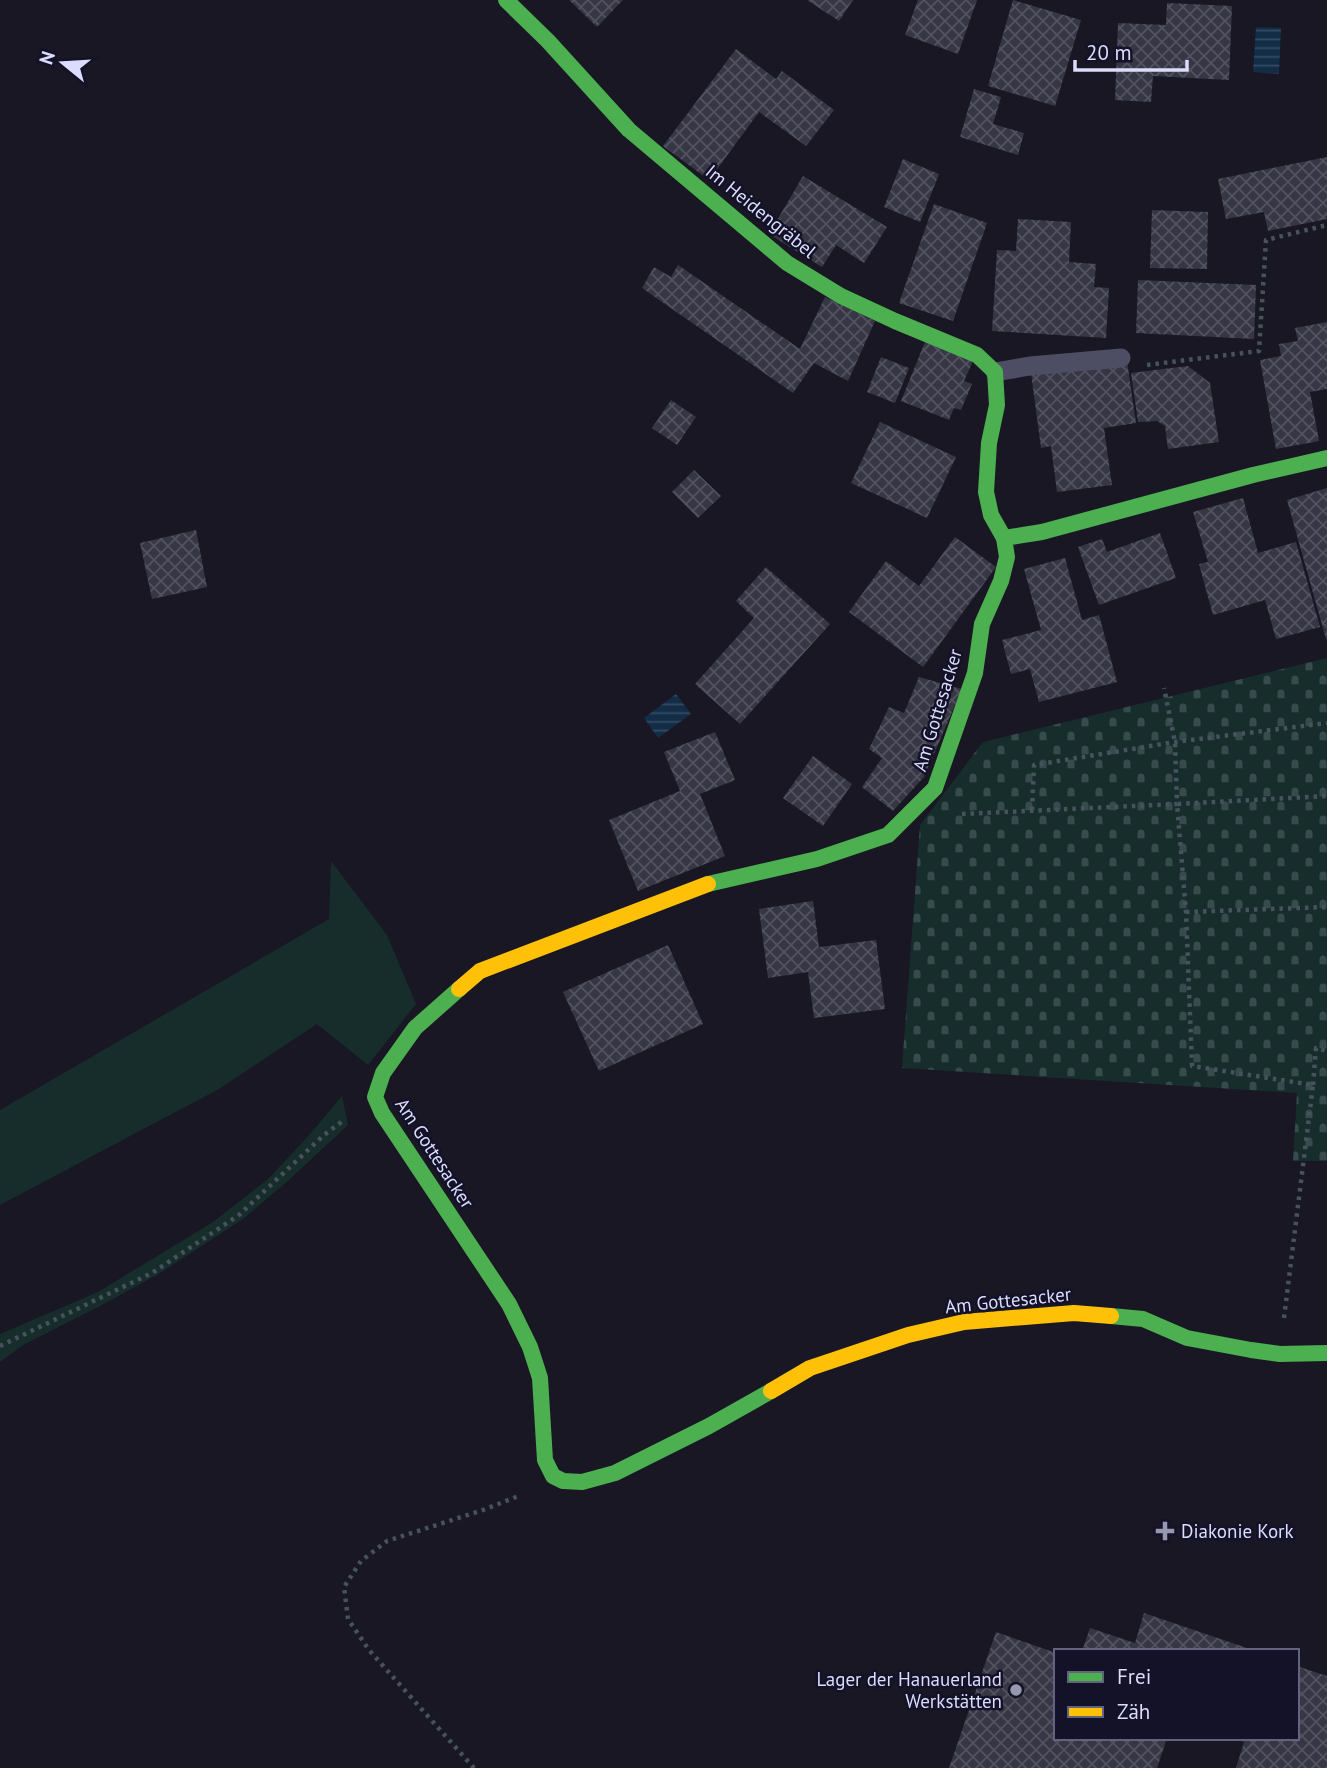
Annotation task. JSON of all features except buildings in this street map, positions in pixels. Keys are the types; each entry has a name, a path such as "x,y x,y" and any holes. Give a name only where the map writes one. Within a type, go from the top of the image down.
{"street":[{"name":"Im Heidengräbel","path":"506,0 548,41 629,130 788,263 852,301 977,355 995,372"},
{"path":"995,372 997,405 989,443 986,492 991,515 1004,538 1042,532 1253,475 1327,458"},
{"name":"Am Gottesacker","path":"1004,538 1007,557 1002,581 982,624 975,673 936,788 888,835 817,859 711,883 480,971 415,1028 383,1073 375,1097 382,1113 509,1304 530,1347 540,1378 545,1460 552,1476 563,1481 582,1482 615,1473 709,1426 810,1368 908,1335 964,1322 1074,1313 1143,1319 1187,1338 1251,1350 1280,1354 1327,1353"}],"lane":[{"path":"995,372 1121,358"}],"path":[{"path":"1121,358 1131,356 1133,367 1259,351 1266,240 1327,225"},
{"path":"1164,688 1175,742 1192,1066 1313,1085"},
{"path":"1032,810 1034,765 1175,742 1327,723"},
{"path":"916,807 951,814 1327,796"},
{"path":"1186,912 1327,907"},
{"path":"1280,1354 1316,1048 1327,1051"},
{"path":"0,1346 152,1273 239,1216 324,1135 375,1097"},
{"path":"474,1768 369,1650 348,1619 344,1587 361,1561 387,1541 483,1510 542,1486 552,1476"}],"green space":[{"path":"1327,658 1327,1161 1293,1161 1297,1093 902,1068 920,825 983,742"},
{"path":"331,861 387,935 416,1004 368,1065 317,1024 219,1089 0,1205 0,1110 329,919"},
{"path":"342,1096 348,1125 243,1219 157,1275 23,1345 0,1362 0,1334 98,1292 213,1222 268,1179"}],"water":[{"path":"1256,27 1281,28 1279,74 1253,72"},
{"path":"676,694 691,714 658,738 644,718"}],"traffic: fast":[{"path":"506,0 548,41 629,130 787,263 841,296 977,355 995,372 997,405 989,443 986,492 991,515 1004,538"},
{"path":"708,884 817,859 888,835 935,788 975,673 982,624 1001,581 1007,557 1004,538 1042,532 1253,475 1327,458"},
{"path":"459,989 415,1028 383,1073 375,1097 382,1113 509,1304 530,1347 540,1378 545,1460 553,1476 563,1481 582,1482 615,1473 709,1426 771,1391"},
{"path":"1111,1316 1143,1319 1187,1338 1251,1350 1280,1354 1327,1353"}],"traffic: slow":[{"path":"459,989 480,971 708,884"},
{"path":"771,1391 810,1368 908,1335 964,1322 1074,1313 1111,1316"}],"place":[{"name":"Diakonie Kork","path":"1165,1531"},
{"name":"Lager der Hanauerland Werkstätten","path":"1016,1690"}]}
